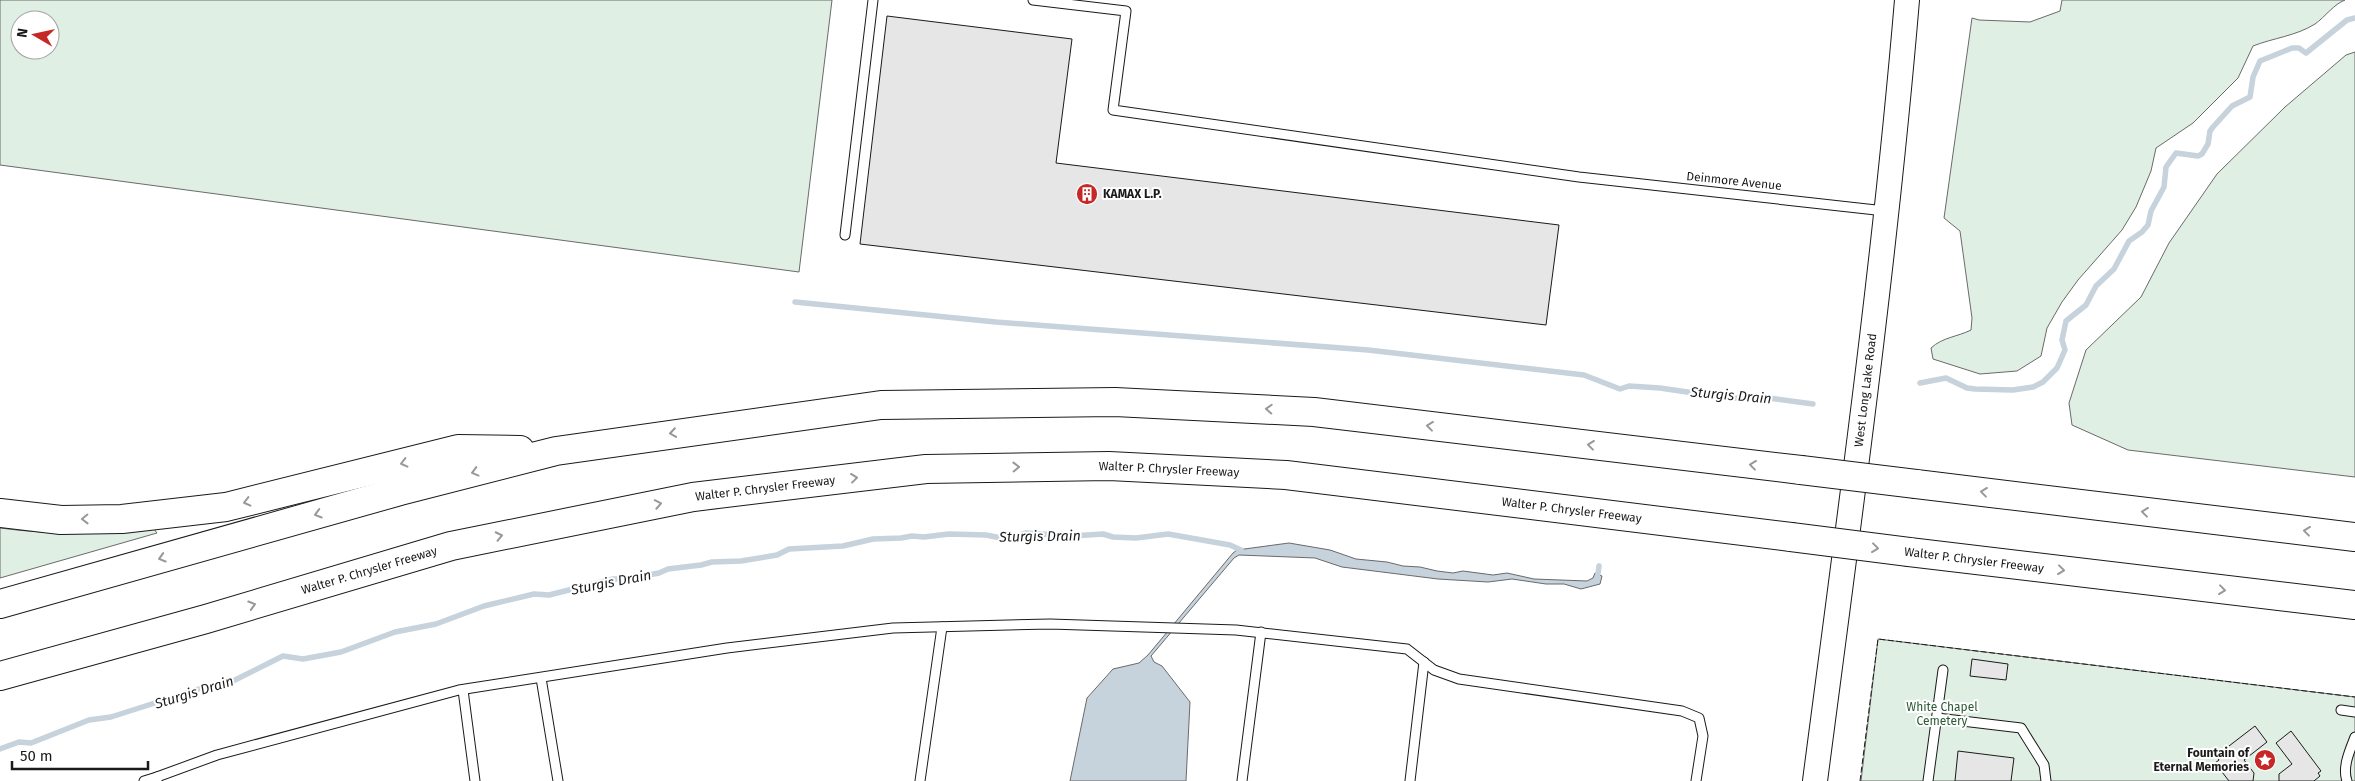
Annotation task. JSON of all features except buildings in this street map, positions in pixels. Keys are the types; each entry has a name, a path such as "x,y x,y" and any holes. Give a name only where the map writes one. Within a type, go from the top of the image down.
{"highway":[{"path":"0,604 400,492 556,451 881,405 1115,402 1314,412 2355,537"},
{"path":"0,513 61,520 122,519 226,507 458,449 556,451"},
{"name":"Walter P. Chrysler Freeway","path":"0,676 206,619 469,542 693,498 926,469 1109,466 1286,475 2355,606"},
{"path":"0,695 206,619"}],"main road":[{"name":"West Long Lake Road","path":"1815,781 1886,211 1907,0"}],"lane":[{"path":"845,235 873,0"},
{"name":"Deinmore Avenue","path":"1033,0 1126,11 1113,110 1579,177 1886,211"},
{"path":"144,781 157,779 217,755 463,690 737,647 893,628 1050,624 1261,632 1407,649 1434,670 1459,679 1682,711 1699,718 1702,736 1696,781"},
{"path":"920,781 942,627"},
{"path":"1242,781 1261,632"},
{"path":"1410,781 1424,662"},
{"path":"1928,781 1943,670"},
{"path":"541,678 558,781"},
{"path":"463,690 475,781"},
{"path":"2341,710 2355,712"},
{"path":"1936,718 2021,728 2044,765 2046,781"},
{"path":"2347,781 2345,775 2348,754 2355,737"}],"green space":[{"path":"0,0 832,0 799,272 0,165"},
{"path":"2062,0 2345,0 2337,4 2319,21 2308,28 2253,46 2238,78 2193,123 2156,148 2151,171 2136,207 2122,230 2078,280 2062,302 2047,328 2041,356 2017,371 1980,374 1933,359 1931,348 1945,339 1971,330 1972,318 1960,231 1944,218 1972,18 1979,20 2030,22 2060,11"},
{"path":"2355,52 2355,477 2128,450 2072,425 2069,403 2086,350 2141,297 2169,243 2217,174 2285,107 2346,55"},
{"path":"0,528 38,532 77,533 154,529 157,533 0,578"},
{"name":"White Chapel Cemetery","path":"1878,639 2355,697 2355,781 1861,781"}],"shaded area":[{"path":"1289,543 1330,550 1356,559 1453,573 1463,571 1493,575 1507,573 1534,579 1587,581 1593,578 1595,573 1602,576 1600,584 1581,589 1564,584 1546,584 1512,579 1488,582 1438,579 1342,567 1315,558 1239,555 1234,558 1151,656 1154,662 1162,666 1190,702 1186,781 1070,781 1087,698 1113,669 1139,663 1148,655 1237,550"}],"waterway":[{"name":"Sturgis Drain","path":"1920,383 1946,378 1967,388 2013,390 2033,387 2043,382 2057,368 2065,350 2062,340 2066,321 2086,305 2096,286 2114,269 2129,241 2148,225 2151,211 2164,187 2166,167 2176,153 2198,156 2202,154 2208,144 2210,131 2213,127 2232,106 2250,97 2253,77 2260,61 2292,48 2299,48 2306,53 2347,20 2355,18"},
{"path":"795,302 996,322 1368,350 1584,375 1620,389 1629,386 1660,388 1728,398 1769,398 1813,404"},
{"name":"Sturgis Drain","path":"0,749 19,742 31,743 89,720 111,717 208,686 231,682 283,656 303,659 341,652 395,632 436,624 484,606 534,594 549,595 613,579 628,579 659,573 668,569 777,555 789,549 843,546 873,539 912,536 986,535 1006,539 1026,533 1072,536 1103,534 1113,537 1136,538 1168,534 1230,545 1241,550"},
{"name":"Sturgis Drain","path":"1598,574 1599,566"}],"fence":[{"path":"1860,781 1878,639 2355,697"}],"place":[{"name":"KAMAX L.P.","path":"1087,194"},
{"name":"Fountain of Eternal Memories","path":"2265,760"}]}
